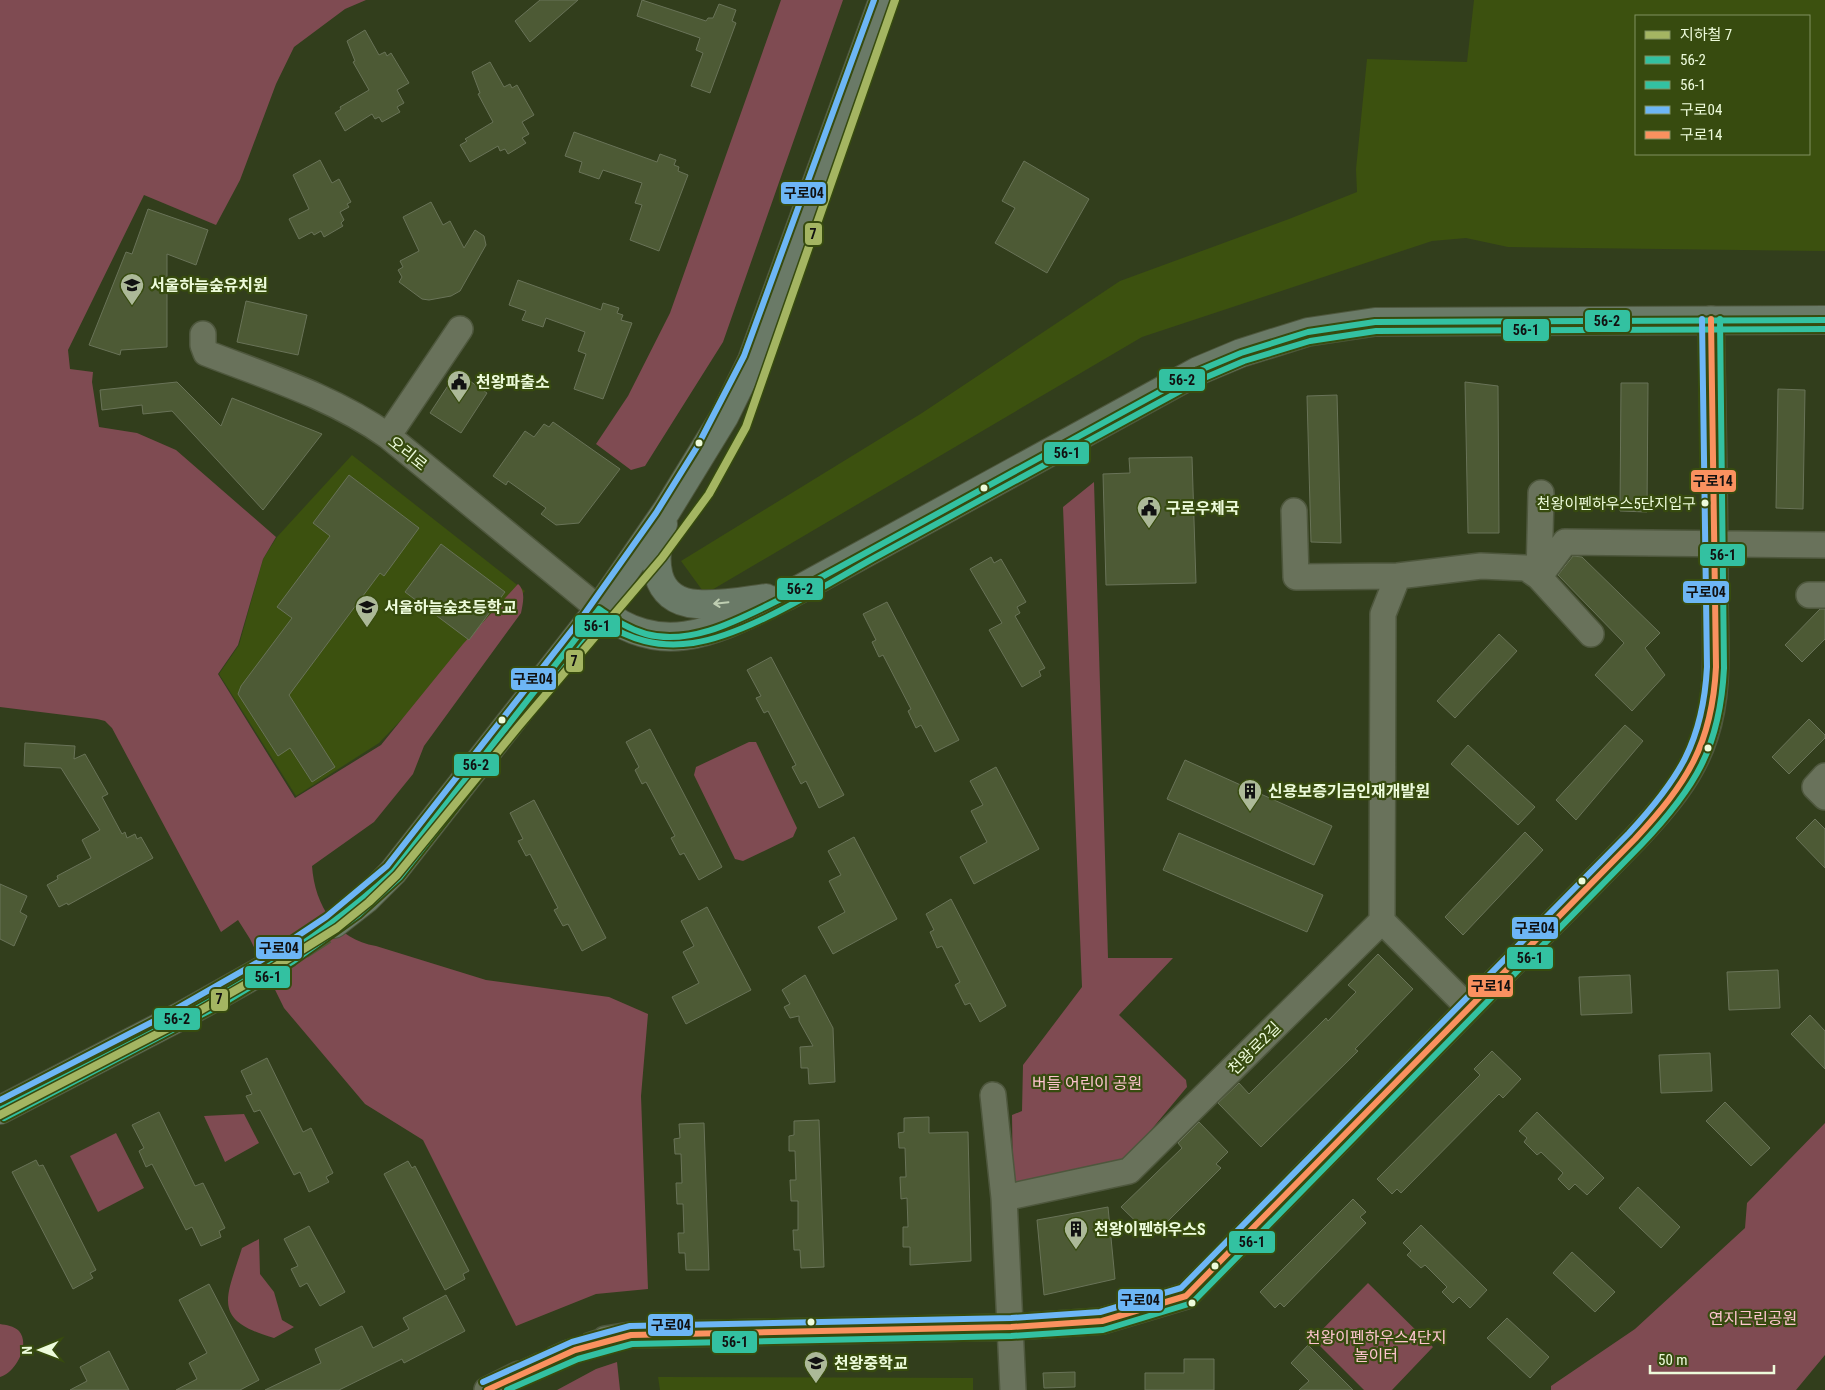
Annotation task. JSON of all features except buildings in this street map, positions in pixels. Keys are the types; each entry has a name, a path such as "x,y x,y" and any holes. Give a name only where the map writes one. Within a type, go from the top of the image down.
{"main road":[{"path":"334,924 366,899 393,872 599,609 667,510 720,424 752,360 883,0"},
{"path":"599,609 616,623 652,636 671,638 692,636 709,631 787,596 1198,371 1273,342 1341,326 1375,322 1711,319 1825,320"},
{"path":"667,510 656,543 655,558 662,586 674,597 697,604 787,596"},
{"path":"0,1110 181,1016 265,969"}],"street":[{"path":"605,1340 631,1335 1011,1327 1102,1321 1186,1296 1635,839 1661,811 1693,766 1705,737 1712,710 1715,681 1715,544 1711,319"},
{"path":"388,436 460,329"},
{"name":"오리로","path":"203,334 203,345 206,352 358,415 388,436 599,609"},
{"path":"1539,577 1541,493"},
{"path":"1294,511 1296,577 1398,576 1481,566 1526,568 1539,577 1591,634"},
{"path":"1539,577 1565,542 1825,545"},
{"path":"1398,576 1383,614 1382,921 1469,1008"},
{"path":"1825,776 1816,787 1825,796"},
{"name":"천왕로2길","path":"1004,1198 1129,1172 1382,921"},
{"path":"993,1095 1004,1198 1013,1390"},
{"path":"487,1390 519,1374"}],"shaded area":[{"path":"1474,0 1825,0 1825,251 1508,247 1466,238 1432,241 1142,337 705,594 681,561 922,413 1120,281 1357,192 1356,169 1367,59 1467,62"},
{"name":"서울하늘숲초등학교","path":"352,455 525,591 379,743 296,796 219,674 239,645 263,559 277,537"},
{"name":"천왕중학교","path":"658,1377 973,1378 973,1390 660,1390"}],"green space":[{"path":"0,0 366,0 345,9 294,47 276,84 240,180 216,225 144,195 68,350 70,369 93,372 92,382 99,427 137,433 176,450 276,537 263,559 238,645 218,674 295,798 381,745 463,644 518,584 521,587 523,597 521,613 424,746 413,774 374,822 312,866 314,881 323,907 330,918 339,928 362,942 486,980 609,997 648,1014 641,1096 648,1289 596,1294 516,1326 423,1140 365,1104 284,1008 250,939 238,920 221,932 112,728 105,721 97,719 0,707"},
{"path":"781,0 843,0 723,342 645,466 631,470 596,444 628,396 670,313"},
{"name":"버들 어린이 공원","path":"1094,482 1108,958 1173,958 1119,1015 1186,1080 1187,1087 1126,1160 1013,1185 1012,1115 1022,1111 1023,1065 1082,987 1063,507"},
{"path":"749,742 756,742 797,828 793,837 743,861 735,859 694,775 696,767"},
{"path":"244,1114 259,1143 225,1162 204,1116"},
{"name":"연지근린공원","path":"1825,1123 1825,1355 1796,1390 1551,1390 1551,1386 1635,1329 1745,1228 1747,1203"},
{"path":"116,1133 144,1188 98,1212 70,1156"},
{"path":"259,1239 260,1274 274,1292 282,1320 294,1327 274,1338 240,1324 232,1315 228,1305 231,1281 242,1248"},
{"name":"천왕이펜하우스4단지 놀이터","path":"1368,1283 1433,1347 1392,1390 1364,1390 1313,1339"},
{"path":"0,1324 17,1329 22,1337 23,1344 20,1358 16,1364 11,1370 0,1377"},
{"path":"617,1362 620,1390 557,1390 596,1369"}],"tunnel":[{"path":"265,969 334,924"},
{"path":"519,1374 567,1352 605,1339"}],"metro line":[{"name":"7","path":"0,1115 182,1021 262,975 337,928 369,902 397,875 519,726 662,558 709,494 746,427 895,0"}],"transit line":[{"name":"구로04","path":"0,1100 160,1018 260,961 326,917 387,866 583,616 656,513 697,447 744,356 874,0"},
{"name":"구로04","path":"483,1382 572,1342 630,1326 1011,1318 1100,1312 1181,1288 1629,833 1675,777 1694,738 1705,693 1707,667 1702,319"},
{"name":"구로14","path":"487,1390 575,1350 631,1335 1011,1327 1102,1321 1186,1296 1635,839 1669,799 1693,761 1709,719 1714,694 1716,667 1711,319"},
{"name":"56-1","path":"507,1390 578,1359 632,1344 1011,1336 1103,1330 1192,1303 1641,845 1676,805 1701,765 1717,721 1722,696 1724,668 1720,319"},
{"name":"56-2","path":"599,609 633,629 646,634 664,637 701,633 737,620 787,596 1198,371 1241,353 1308,332 1375,322 1825,320"},
{"name":"56-1","path":"4,1118 222,1004 292,962 358,915 400,877 601,621 634,638 668,644 693,643 738,630 786,608 1202,379 1244,361 1310,341 1376,331 1825,329"},
{"name":"56-2","path":"0,1110 205,1004 303,944 349,910 393,872 599,609"}],"place":[{"name":"서울하늘숲유치원","path":"132,306"},
{"name":"천왕파출소","path":"459,403"},
{"name":"천왕이펜하우스5단지입구","path":"1705,503"},
{"name":"구로우체국","path":"1149,529"},
{"name":"서울하늘숲초등학교","path":"367,628"},
{"name":"신용보증기금인재개발원","path":"1250,812"},
{"name":"천왕이펜하우스S","path":"1076,1250"},
{"name":"천왕중학교","path":"816,1384"}]}
